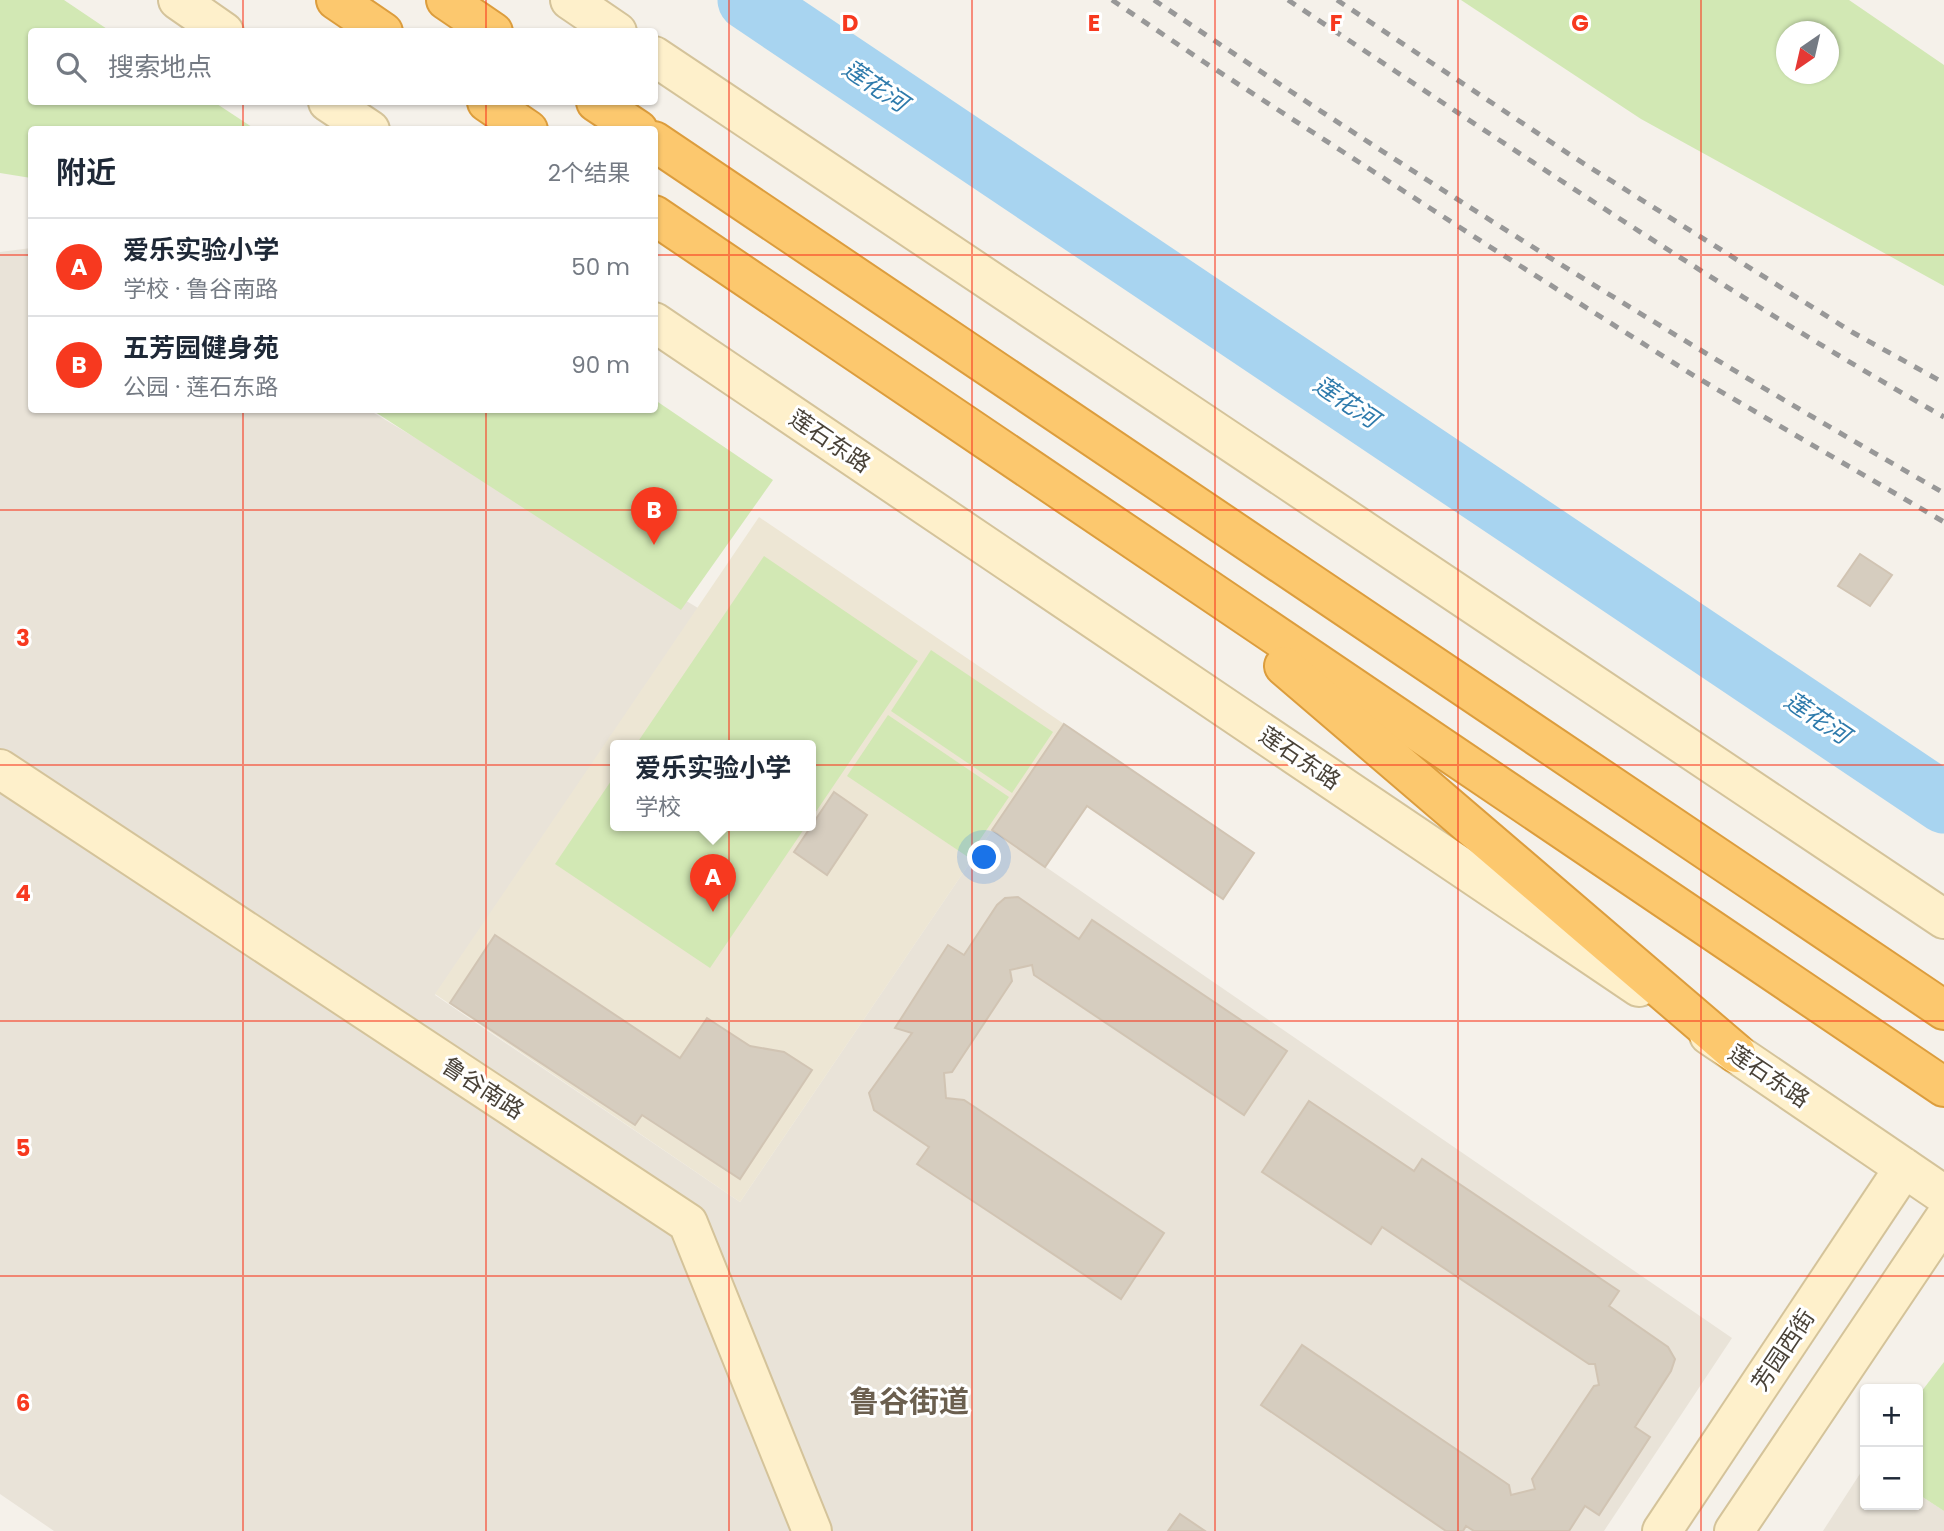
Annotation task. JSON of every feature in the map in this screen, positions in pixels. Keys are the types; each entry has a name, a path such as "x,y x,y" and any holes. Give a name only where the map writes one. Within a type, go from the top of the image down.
{"highway":[{"path":"336,0 377,28"},
{"path":"446,0 487,28"},
{"path":"491,105 522,126"},
{"path":"600,105 632,126"},
{"path":"658,144 1944,1010"},
{"path":"658,218 1944,1087"},
{"path":"1144,546 1736,1053"},
{"path":"1813,922 1944,992"}],"street":[{"path":"178,0 219,28"},
{"path":"570,0 611,28"},
{"path":"658,59 1944,919"},
{"path":"332,105 363,126"},
{"name":"莲石东路","path":"658,325 1944,1195"},
{"name":"鲁谷南路","path":"0,769 688,1223 812,1531"},
{"name":"芳园西街","path":"1662,1531 1904,1168"},
{"path":"1734,1531 1944,1219"}],"shaded area":[{"path":"28,248 28,413 374,413 698,608 435,995 740,1202 992,830 1732,1338 1604,1531 54,1531 0,1494 0,252"},
{"path":"759,517 1064,724 740,1202 435,994"},
{"path":"1860,1474 1860,1510 1923,1510 1923,1497 1944,1511 1944,1531 1823,1531"}],"green space":[{"path":"0,0 64,0 106,28 28,28 28,105 219,105 250,126 28,126 28,178 0,173"},
{"path":"1461,0 1849,0 1944,65 1944,286 1641,119"},
{"path":"658,402 773,480 681,610 377,413 658,413"},
{"path":"764,556 918,661 816,812 816,740 639,740"},
{"path":"931,650 1053,732 1012,793 891,711"},
{"path":"888,715 1009,797 968,857 847,776"},
{"path":"610,782 610,831 803,831 710,968 555,864"},
{"path":"1944,1362 1944,1511 1923,1497 1923,1389"}],"building":[{"path":"1860,554 1892,575 1870,606 1838,586"},
{"path":"1064,724 1254,853 1223,899 1087,806 1045,867 992,830"},
{"path":"834,792 867,815 827,875 794,852 808,831 816,831 816,819"},
{"path":"1018,897 1079,939 1092,920 1287,1051 1244,1115 1034,975 1032,965 1010,970 1012,981 952,1072 944,1073 946,1098 964,1100 1164,1233 1121,1299 917,1164 929,1147 874,1110 869,1093 912,1033 895,1028 948,945 964,955 997,905 1005,898"},
{"path":"495,935 680,1058 707,1018 750,1046 784,1052 812,1070 740,1179 642,1115 635,1125 450,1003"},
{"path":"1309,1101 1414,1171 1422,1159 1619,1291 1609,1306 1668,1347 1675,1359 1671,1371 1635,1427 1650,1437 1599,1515 1585,1506 1569,1531 1474,1531 1466,1526 1463,1531 1446,1531 1261,1405 1302,1345 1509,1485 1511,1495 1535,1489 1532,1479 1594,1386 1599,1385 1595,1364 1589,1364 1382,1227 1371,1244 1262,1172"},
{"path":"1180,1514 1205,1531 1168,1531"}],"waterway":[{"name":"莲花河","path":"748,0 1944,803"}],"railway":[{"path":"1112,0 1484,243 1696,377 1944,522"},
{"path":"1154,0 1348,129 1544,254 1944,493"},
{"path":"1288,0 1695,267 1944,417"},
{"path":"1337,0 1575,158 1852,332 1944,383"}],"place":[{"name":"五芳园健身苑","path":"654,545"},
{"name":"爱乐实验小学","path":"713,912"}],"district":[{"name":"鲁谷街道","path":"909,1402"}]}
